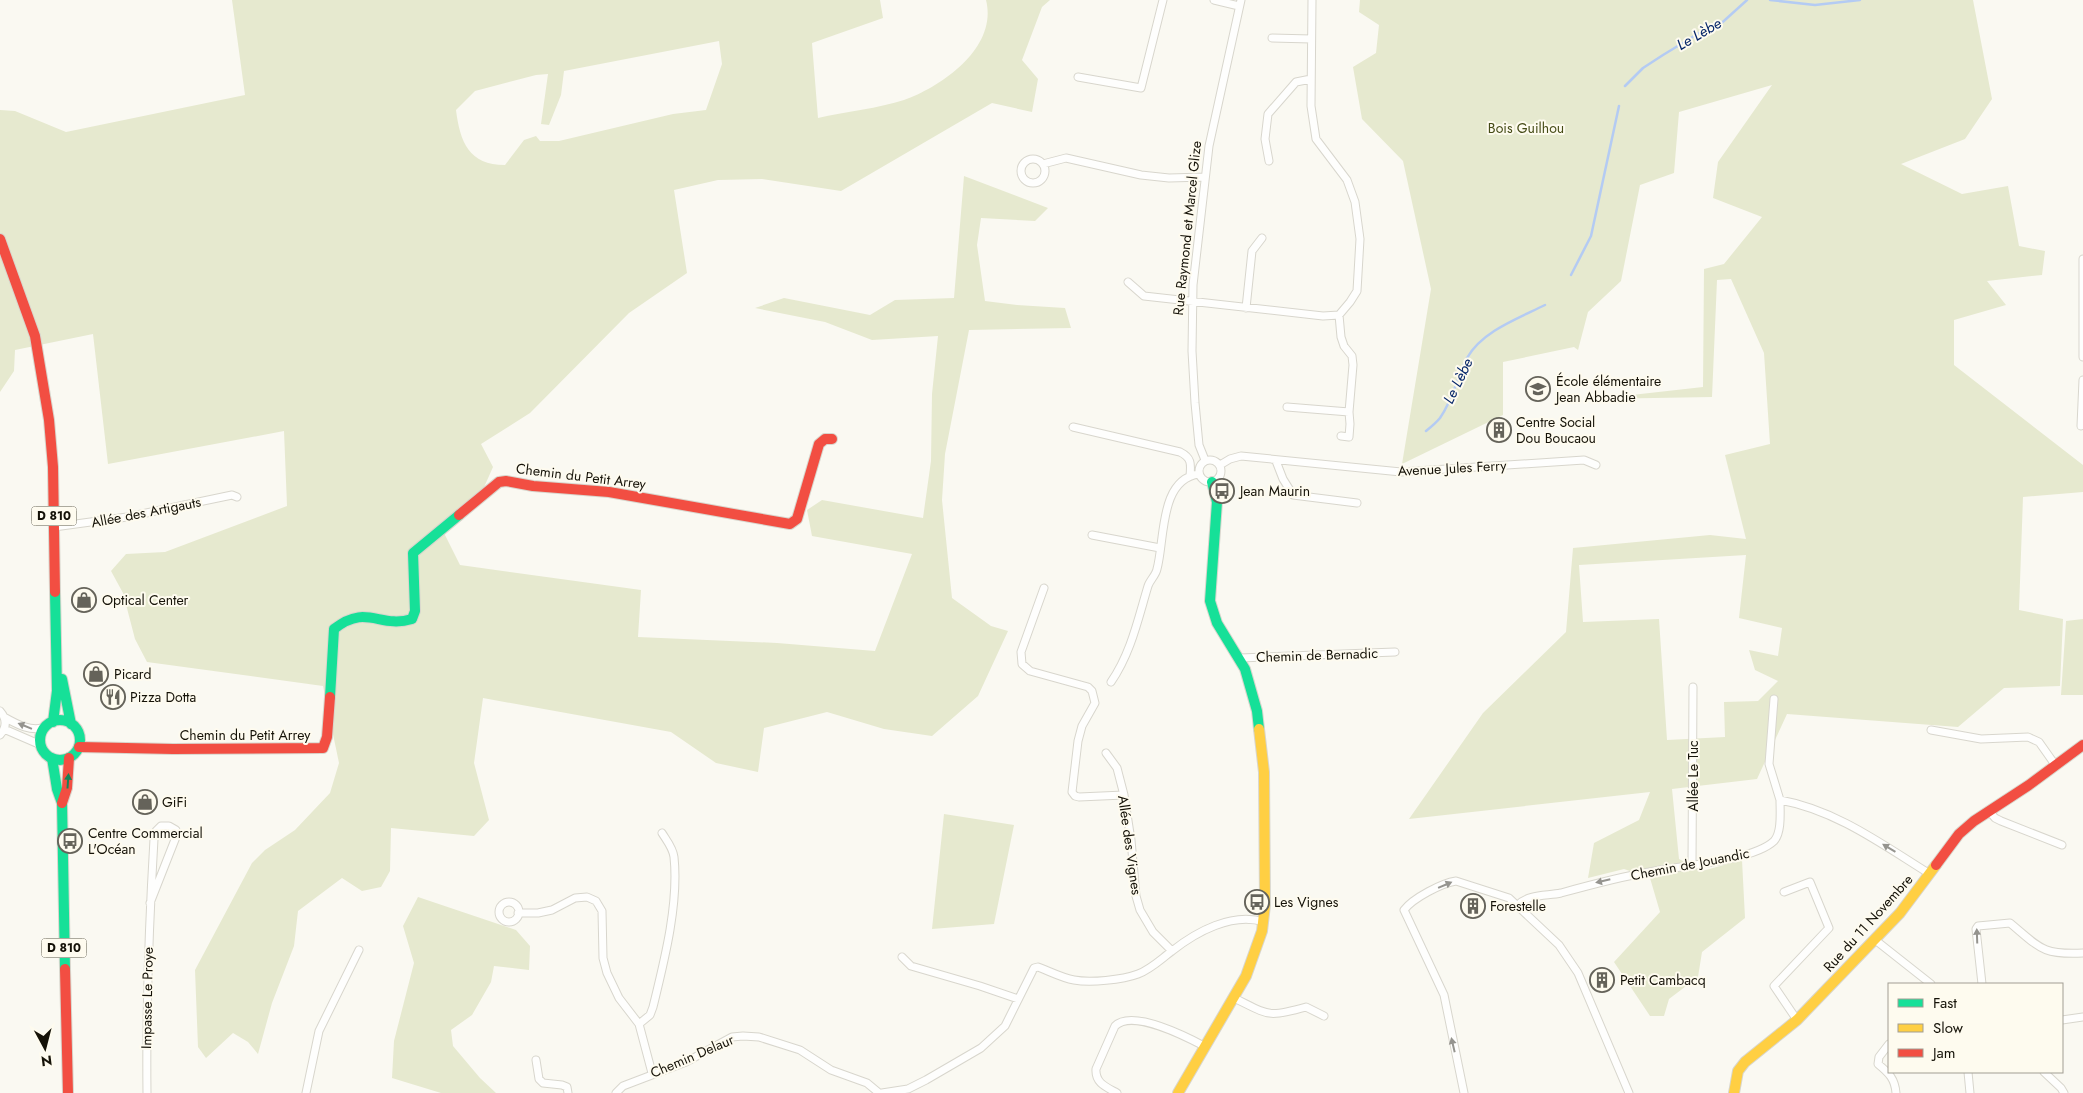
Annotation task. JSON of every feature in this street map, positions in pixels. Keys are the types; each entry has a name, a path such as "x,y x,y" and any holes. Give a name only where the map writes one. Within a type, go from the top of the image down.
{"street":[{"path":"1078,77 1141,88 1163,0"},
{"path":"1214,0 1240,3"},
{"path":"1312,0 1311,106 1316,139 1347,180 1355,202 1360,239 1357,291 1339,315 1341,337 1344,346 1352,356 1353,365 1349,437 1341,436"},
{"name":"Rue Raymond et Marcel Glize","path":"1205,460 1199,444 1195,403 1192,301 1205,177 1214,114 1240,3"},
{"path":"1272,38 1311,39"},
{"path":"1269,161 1265,139 1268,114 1296,82 1311,79"},
{"path":"1043,164 1066,158 1141,175 1169,178 1205,177"},
{"path":"1246,308 1252,251 1262,238"},
{"name":"D 810","path":"0,239 28,312 41,363 51,441 57,691 50,724"},
{"path":"2083,258 2083,357"},
{"path":"1128,282 1144,296 1323,316 1339,315"},
{"path":"2081,426 2083,380"},
{"path":"1287,407 1349,412"},
{"path":"1073,427 1180,452 1191,461 1190,476"},
{"name":"Chemin du Petit Arrey","path":"79,747 173,749 323,748 327,738 334,629 341,622 353,617 371,616 400,622 412,619 414,611 413,553 499,482 506,481 533,486 609,492 790,524 797,519 820,444 825,438 832,439"},
{"name":"Avenue Jules Ferry","path":"1220,465 1230,459 1241,456 1401,472 1584,460 1596,465"},
{"path":"1205,460 1214,460 1220,465 1221,476 1212,482 1204,480 1199,474 1200,466 1205,460"},
{"path":"1276,460 1293,495 1357,503"},
{"path":"1111,682 1118,672 1134,635 1149,583 1157,571 1168,503 1175,490 1190,476 1199,474"},
{"path":"1178,1093 1246,976 1264,922 1265,834 1263,755 1250,681 1240,658 1217,624 1210,601 1217,502 1212,482"},
{"name":"Allée des Artigauts","path":"54,527 127,517 232,495 237,497"},
{"path":"1092,535 1160,548"},
{"path":"1044,588 1021,652 1022,664 1030,671 1088,687 1094,697 1095,703 1082,726 1078,741 1072,792 1075,796 1124,796"},
{"name":"D 810","path":"56,642 71,724"},
{"name":"Chemin de Bernadic","path":"1240,658 1395,652"},
{"name":"Allée Le Tuc","path":"1692,865 1693,687"},
{"name":"Chemin de Jouandic","path":"1518,905 1522,900 1600,882 1722,860 1762,850 1775,840 1780,825 1780,800 1769,764 1774,699"},
{"path":"41,745 2,732 2,714 30,729 37,730 50,724 61,721 71,724 79,734 79,747 69,758 60,760 52,758 41,745 41,736 50,724"},
{"path":"1931,730 1981,739 2028,737 2039,742 2056,766"},
{"name":"Rue du 11 Novembre","path":"1734,1093 1738,1071 1744,1062 1797,1020 1900,913 1959,834 1988,811 2056,766 2083,745"},
{"name":"Allée des Vignes","path":"1106,753 1117,768 1124,796 1131,840 1136,896 1140,910 1153,932 1172,951"},
{"name":"D 810","path":"52,758 57,789 62,803 68,1093"},
{"name":"D 810","path":"62,803 67,788 69,758"},
{"path":"1780,800 1795,803 1841,819 1930,874"},
{"path":"1988,811 2001,822 2062,845"},
{"name":"Impasse Le Proye","path":"147,1093 146,1019 150,904 156,831 161,826 169,826 176,830 176,837 150,904"},
{"path":"639,1024 650,1015 653,1007 666,950 672,902 674,856 672,847 662,833"},
{"path":"1464,1093 1444,995 1404,910 1409,904 1426,894 1456,881 1509,898 1571,960 1578,972 1628,1093"},
{"path":"1784,892 1810,882 1829,928 1774,986 1797,1020"},
{"path":"518,913 538,913 552,910 575,898 587,897 596,901 602,911 603,958 607,973 619,998 639,1024 652,1073"},
{"path":"880,1093 914,1086 981,1048 1005,1026 1034,968 1038,967 1072,980 1085,981 1136,975 1147,970 1191,937 1228,922 1252,920 1264,922"},
{"path":"1982,983 1976,929 1978,926 2010,923 2046,951 2063,954 2083,953"},
{"path":"1874,939 1930,983"},
{"path":"306,1093 319,1031 359,950"},
{"path":"902,957 911,966 1018,999"},
{"path":"1234,998 1266,1014 1282,1014 1306,1007 1324,1016"},
{"path":"2063,1020 2083,1017"},
{"path":"1117,1093 1099,1082 1096,1069 1115,1026 1120,1021 1128,1019 1174,1030 1204,1046"},
{"name":"Chemin Delaur","path":"616,1093 623,1086 652,1073 686,1062 714,1045 732,1038 751,1036 776,1041 800,1050 831,1070 867,1083 880,1093"},
{"path":"1888,1045 1879,1057 1878,1064 1888,1072"},
{"path":"536,1060 539,1079 543,1083 567,1087 568,1093"},
{"path":"1889,1073 1895,1082 1896,1093"},
{"path":"1968,1073 1970,1093"},
{"path":"2045,1073 2062,1088 2064,1093"}],"green space":[{"path":"232,0 880,0 883,18 812,43 818,118 904,100 919,94 950,75 976,49 984,33 988,17 986,0 1050,0 1042,7 1022,60 1038,79 1032,112 992,103 841,191 762,179 718,180 674,190 687,273 629,313 530,413 481,444 493,467 481,494 441,527 460,565 641,590 638,637 777,643 875,651 912,554 812,536 807,510 822,500 923,518 931,461 932,394 938,336 872,340 825,322 755,308 784,298 870,315 895,300 954,298 964,176 1048,208 1035,221 981,218 977,245 985,301 1065,308 1071,328 969,330 945,454 942,500 952,598 991,626 1008,631 978,696 932,736 884,729 827,712 764,728 758,772 716,763 671,732 483,698 474,763 489,820 474,836 391,828 390,871 381,887 362,891 342,878 298,911 294,946 272,1003 258,1054 248,1042 233,1033 206,1058 198,1047 195,970 252,863 265,850 295,830 330,793 339,763 323,686 147,662 135,639 123,593 111,571 126,554 165,552 287,506 284,431 108,464 93,334 15,350 14,371 0,392 0,110 15,111 66,132 245,95","holes":["719,41 722,64 706,110 673,114 559,141 540,141 536,136 524,140 505,165 493,164 475,156 468,150 460,132 456,110 475,91 536,75 548,74 541,124 549,125 561,95 564,71"]},
{"name":"Bois Guilhou","path":"1360,0 1973,0 1992,99 1965,139 1901,164 1962,194 2008,186 2019,246 2045,251 2042,275 1987,281 2006,305 1954,320 1954,365 2083,465 2083,492 2023,497 2019,610 2063,619 2060,686 2004,688 1958,727 1787,714 1757,779 1672,789 1679,859 1702,871 1742,860 1745,918 1702,952 1698,977 1669,999 1664,1016 1650,1016 1614,962 1660,912 1650,878 1624,869 1588,878 1594,843 1639,820 1650,792 1409,819 1483,713 1566,632 1573,548 1710,535 1746,539 1725,455 1770,444 1764,353 1731,279 1717,280 1712,397 1596,399 1703,387 1704,269 1724,264 1762,217 1713,198 1718,162 1772,85 1679,112 1674,173 1640,185 1621,281 1588,312 1578,350 1574,347 1503,362 1503,415 1402,464 1431,289 1403,161 1362,119 1353,67 1376,53 1379,25 1359,12","holes":["1746,555 1739,618 1782,628 1778,656 1749,650 1755,670 1778,681 1758,701 1724,702 1725,737 1667,740 1659,619 1583,622 1579,565"]},
{"path":"2083,619 2083,695 2061,695 2066,621"},
{"path":"944,814 1014,825 994,924 932,929"},
{"path":"418,897 516,930 530,946 529,970 494,966 491,982 472,1015 451,1030 453,1046 480,1078 496,1093 441,1093 392,1078 394,1041 414,963 403,926"}],"waterway":[{"name":"Le Lèbe","path":"1625,86 1643,68 1663,55 1704,30 1715,29 1747,0"},
{"name":"Le Lèbe","path":"1770,0 1815,5 1860,0"},
{"name":"Le Lèbe","path":"1571,275 1591,236 1619,106"},
{"name":"Le Lèbe","path":"1426,431 1438,420 1444,411 1467,358 1482,340 1502,326 1545,305"}],"traffic: fast":[{"path":"1212,482 1217,502 1210,601 1217,623 1245,669 1257,711 1259,729"},
{"path":"330,697 334,629 355,618 364,617 391,621 412,619 415,611 413,553 459,515"},
{"path":"53,722 57,691 55,592"},
{"path":"62,679 71,724"},
{"path":"60,720 74,726 80,740 74,754 60,760 46,754 40,740 46,726 60,720"},
{"path":"52,758 57,789 62,803 65,969"}],"traffic: slow":[{"path":"1178,1093 1246,976 1262,931 1265,905 1264,772 1259,729"},
{"path":"1734,1093 1738,1071 1745,1062 1797,1020 1900,913 1936,865"}],"traffic: jam":[{"path":"0,239 35,336 49,420 53,467 55,592"},
{"path":"459,515 499,482 506,481 533,486 609,492 790,524 797,519 819,444 825,439 832,439"},
{"path":"79,747 173,749 323,748 327,737 330,697"},
{"path":"1936,865 1959,834 1974,821 2029,785 2083,745"},
{"path":"62,803 67,788 69,758"},
{"path":"65,969 68,1093"}],"place":[{"name":"École élémentaire Jean Abbadie","path":"1538,389"},
{"name":"Centre Social Dou Boucaou","path":"1499,430"},
{"name":"Jean Maurin","path":"1222,491"},
{"name":"Optical Center","path":"84,600"},
{"name":"Picard","path":"96,674"},
{"name":"Pizza Dotta","path":"113,697"},
{"name":"GiFi","path":"145,802"},
{"name":"Centre Commercial L'Océan","path":"70,841"},
{"name":"Les Vignes","path":"1257,902"},
{"name":"Forestelle","path":"1473,906"},
{"name":"Petit Cambacq","path":"1602,980"}]}
